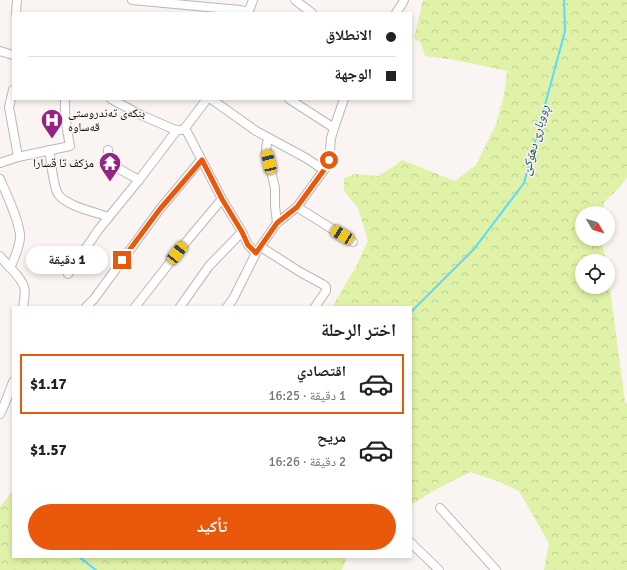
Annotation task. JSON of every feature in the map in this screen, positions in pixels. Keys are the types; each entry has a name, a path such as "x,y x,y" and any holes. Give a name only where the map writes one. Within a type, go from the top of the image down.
{"street":[{"path":"16,12 17,0"},
{"path":"132,0 240,10 245,12"},
{"path":"248,12 253,0"},
{"path":"295,0 311,12"},
{"path":"397,12 404,0"},
{"path":"0,51 12,55"},
{"path":"12,94 9,107 18,156"},
{"path":"0,163 18,156 70,146 65,100"},
{"path":"113,100 170,128 181,129"},
{"path":"68,274 109,216 206,100"},
{"path":"212,100 256,131 306,158 324,170"},
{"path":"292,100 334,128"},
{"path":"228,306 259,250 277,223 297,207 324,170 329,160 331,138 344,100"},
{"path":"181,129 202,160 248,245 326,287 326,291 316,306"},
{"path":"269,138 266,150 275,188 277,223"},
{"path":"49,150 55,185 62,198 77,207 109,216"},
{"path":"108,150 109,160 112,165 139,180"},
{"path":"87,306 94,299 160,209 202,160"},
{"path":"0,179 20,231 18,246 10,268"},
{"path":"136,306 222,199"},
{"path":"297,207 353,242"},
{"path":"181,306 209,266 242,232"},
{"path":"0,256 24,288 23,306"},
{"path":"0,414 6,403 12,385"},
{"path":"440,508 496,570"},
{"path":"412,543 439,570"}],"green space":[{"path":"423,0 627,0 627,177 619,188 604,202 603,206 575,206 575,246 603,246 604,254 575,254 575,294 611,294 625,402 627,404 627,570 544,570 549,543 519,491 495,480 470,472 433,491 412,504 412,306 333,306 357,265 368,240 358,208 344,191 344,178 355,174 378,176 402,160 455,181 476,165 496,124 504,95 507,71 455,60 425,56 421,43 414,38"},
{"path":"12,491 12,558 347,558 342,570 0,570 0,507"}],"waterway":[{"name":"ڕووبارێ دهۆكێ","path":"412,311 474,249 524,183 565,31 564,0"},
{"name":"ڕووبارێ دهۆكێ","path":"80,558 96,570"}],"place":[{"name":"بنکەی تەندروستی قەساوە","path":"52,140"},
{"name":"مزكف تا قسارا","path":"110,182"}],"route":[{"path":"122,260 160,209 202,160 248,245 256,253 277,223 297,207 324,170 329,160"}]}
